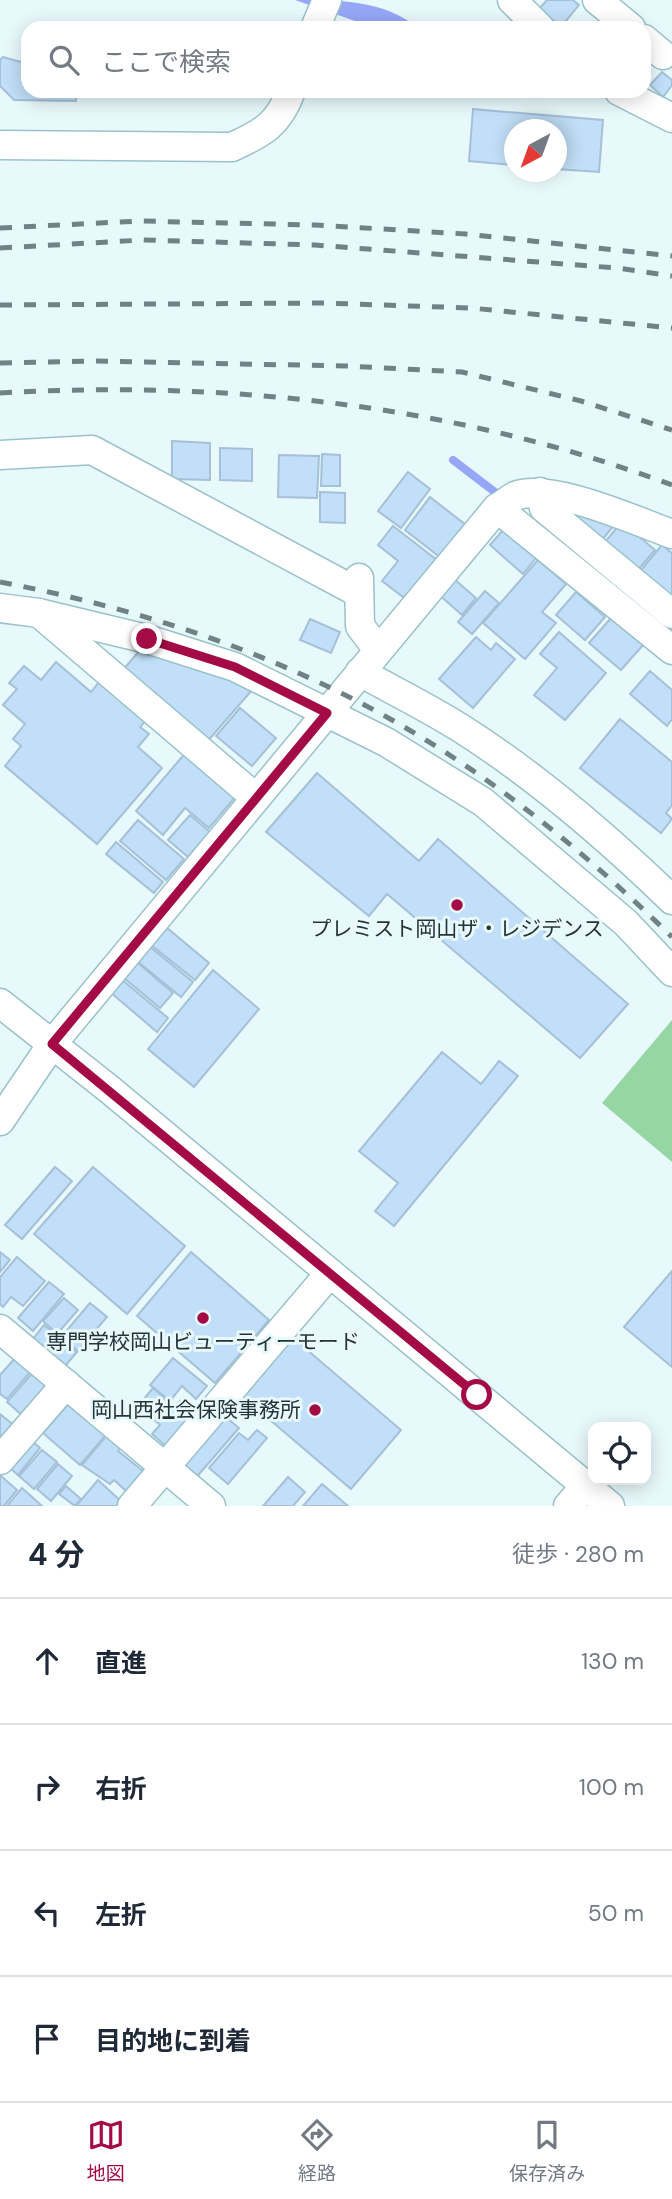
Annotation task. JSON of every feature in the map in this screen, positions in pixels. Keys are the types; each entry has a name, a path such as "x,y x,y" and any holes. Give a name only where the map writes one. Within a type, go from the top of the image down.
{"street":[{"path":"318,21 327,0"},
{"path":"512,0 533,21"},
{"path":"597,0 622,21"},
{"path":"0,145 232,146 264,133 288,98"},
{"path":"633,98 672,118"},
{"path":"0,455 92,450 359,586 360,626 378,650"},
{"path":"514,500 590,505 672,534"},
{"path":"514,500 544,508 672,614"},
{"path":"514,500 672,650"},
{"path":"0,1121 52,1044 378,650 514,500"},
{"path":"0,608 39,613 147,639 235,667 386,742 483,802 626,923 672,972"},
{"path":"39,613 256,798"},
{"path":"360,672 461,728 546,788 621,850 672,900"},
{"path":"0,1003 330,1273 577,1496 610,1506"},
{"path":"132,1506 330,1273"},
{"path":"0,1329 211,1506"},
{"path":"0,1460 66,1384"}],"green space":[{"path":"672,1020 672,1162 602,1103"}],"water":[{"path":"295,0 344,1 376,7 408,21 355,21"}],"building":[{"path":"547,0 573,0 579,5 566,21 554,21 539,9"},
{"path":"3,57 21,62 21,98 76,98 76,101 14,100 0,86 0,60"},
{"path":"662,72 672,80 672,85 663,97 651,84"},
{"path":"473,109 603,120 599,172 567,170 567,119 504,119 504,164 469,161"},
{"path":"172,441 210,443 210,480 172,479"},
{"path":"220,448 252,449 252,481 220,480"},
{"path":"322,454 340,455 340,486 321,486"},
{"path":"279,455 319,456 317,498 278,497"},
{"path":"408,472 430,489 401,528 378,511"},
{"path":"320,492 345,493 345,523 320,522"},
{"path":"430,497 466,525 441,558 405,530"},
{"path":"567,509 616,523 602,540"},
{"path":"622,522 655,550 637,571 604,543"},
{"path":"393,526 437,560 407,600 382,581 398,561 378,545"},
{"path":"503,530 536,558 523,574 490,545"},
{"path":"662,545 672,553 672,597 641,570"},
{"path":"538,560 566,584 542,612 556,623 525,659 483,623"},
{"path":"453,578 476,598 462,615 438,594"},
{"path":"485,591 499,603 472,634 458,622"},
{"path":"576,592 605,617 585,640 556,615"},
{"path":"611,618 643,645 621,670 589,643"},
{"path":"310,619 340,632 331,653 300,640"},
{"path":"559,632 606,673 565,720 534,695 557,668 540,654"},
{"path":"476,637 491,650 496,643 515,659 473,708 439,679"},
{"path":"146,643 233,674 252,690 206,743 122,671"},
{"path":"56,662 91,692 103,677 149,717 140,727 149,734 138,747 162,768 97,844 5,766 21,746 13,739 25,724 3,705 17,689 9,683 24,666 41,680"},
{"path":"650,671 672,690 672,719 667,726 630,694"},
{"path":"240,708 276,738 252,766 216,736"},
{"path":"620,719 672,762 672,805 666,813 672,819 661,833 580,768"},
{"path":"187,751 237,795 209,828 185,808 163,835 136,811"},
{"name":"プレミスト岡山ザ・レジデンス","path":"317,773 419,861 438,839 628,1004 580,1058 387,894 369,916 266,832"},
{"path":"190,815 210,832 188,857 168,840"},
{"path":"138,820 184,859 166,880 120,841"},
{"path":"116,842 163,882 154,893 106,854"},
{"path":"166,927 209,963 195,980 151,945"},
{"path":"149,946 193,982 181,997 137,961"},
{"path":"137,962 173,993 160,1008 124,978"},
{"path":"213,970 259,1009 194,1087 148,1049"},
{"path":"121,979 168,1018 157,1032 110,992"},
{"path":"442,1052 481,1084 499,1061 518,1076 394,1226 375,1211 398,1183 359,1151"},
{"path":"55,1167 72,1181 22,1239 5,1225"},
{"path":"93,1167 185,1246 127,1314 34,1234"},
{"path":"0,1252 10,1260 0,1272"},
{"name":"専門学校岡山ビューティーモード","path":"191,1252 269,1320 215,1383 137,1316"},
{"path":"17,1257 45,1281 23,1306 11,1297 3,1307 0,1304 0,1277"},
{"path":"672,1271 672,1367 624,1327"},
{"path":"49,1282 64,1294 33,1331 18,1318"},
{"path":"64,1298 78,1310 57,1334 43,1321"},
{"path":"90,1303 107,1317 78,1351 61,1337"},
{"path":"44,1325 77,1352 61,1371 29,1344"},
{"path":"292,1337 401,1430 351,1489 242,1396"},
{"path":"16,1357 32,1370 7,1399 0,1394 0,1375"},
{"path":"173,1358 207,1386 196,1399 182,1386 170,1401 150,1385"},
{"path":"35,1370 52,1384 24,1417 7,1402"},
{"path":"153,1388 175,1407 180,1401 197,1416 169,1449 152,1434 160,1425 138,1406"},
{"path":"69,1403 106,1435 80,1465 43,1433"},
{"path":"220,1412 239,1428 194,1480 175,1464"},
{"path":"0,1414 16,1427 0,1446"},
{"path":"257,1430 267,1438 228,1484 209,1468 239,1433 248,1440"},
{"path":"107,1435 121,1447 118,1451 143,1471 126,1491 114,1480 110,1484 82,1465"},
{"path":"27,1437 40,1448 18,1475 4,1463"},
{"path":"42,1450 57,1462 34,1489 19,1476"},
{"path":"58,1464 72,1476 51,1501 37,1489"},
{"path":"0,1475 17,1490 4,1506 0,1506"},
{"path":"288,1477 305,1492 293,1506 263,1506"},
{"path":"98,1480 123,1503 120,1506 76,1506"},
{"path":"322,1484 348,1506 303,1506"},
{"path":"66,1486 81,1499 75,1506 59,1494"},
{"path":"22,1488 42,1506 7,1506"}],"waterway":[{"path":"453,460 504,499"}],"railway":[{"path":"0,228 140,221 315,225 466,234 672,256"},
{"path":"0,248 143,240 315,245 617,268 672,276"},
{"path":"0,305 322,303 471,308 672,328"},
{"path":"0,363 91,361 346,366 462,372 581,401 672,430"},
{"path":"0,393 171,391 257,395 341,404 425,417 508,435 591,458 672,485"},
{"path":"0,582 87,601 217,640 301,674 387,717 431,743 516,802 596,867 672,937"}],"place":[{"name":"プレミスト岡山ザ・レジデンス","path":"457,905"},
{"name":"専門学校岡山ビューティーモード","path":"203,1318"},
{"name":"岡山西社会保険事務所","path":"315,1410"}],"route":[{"path":"147,639 235,667 327,713 52,1044 477,1395"}]}
